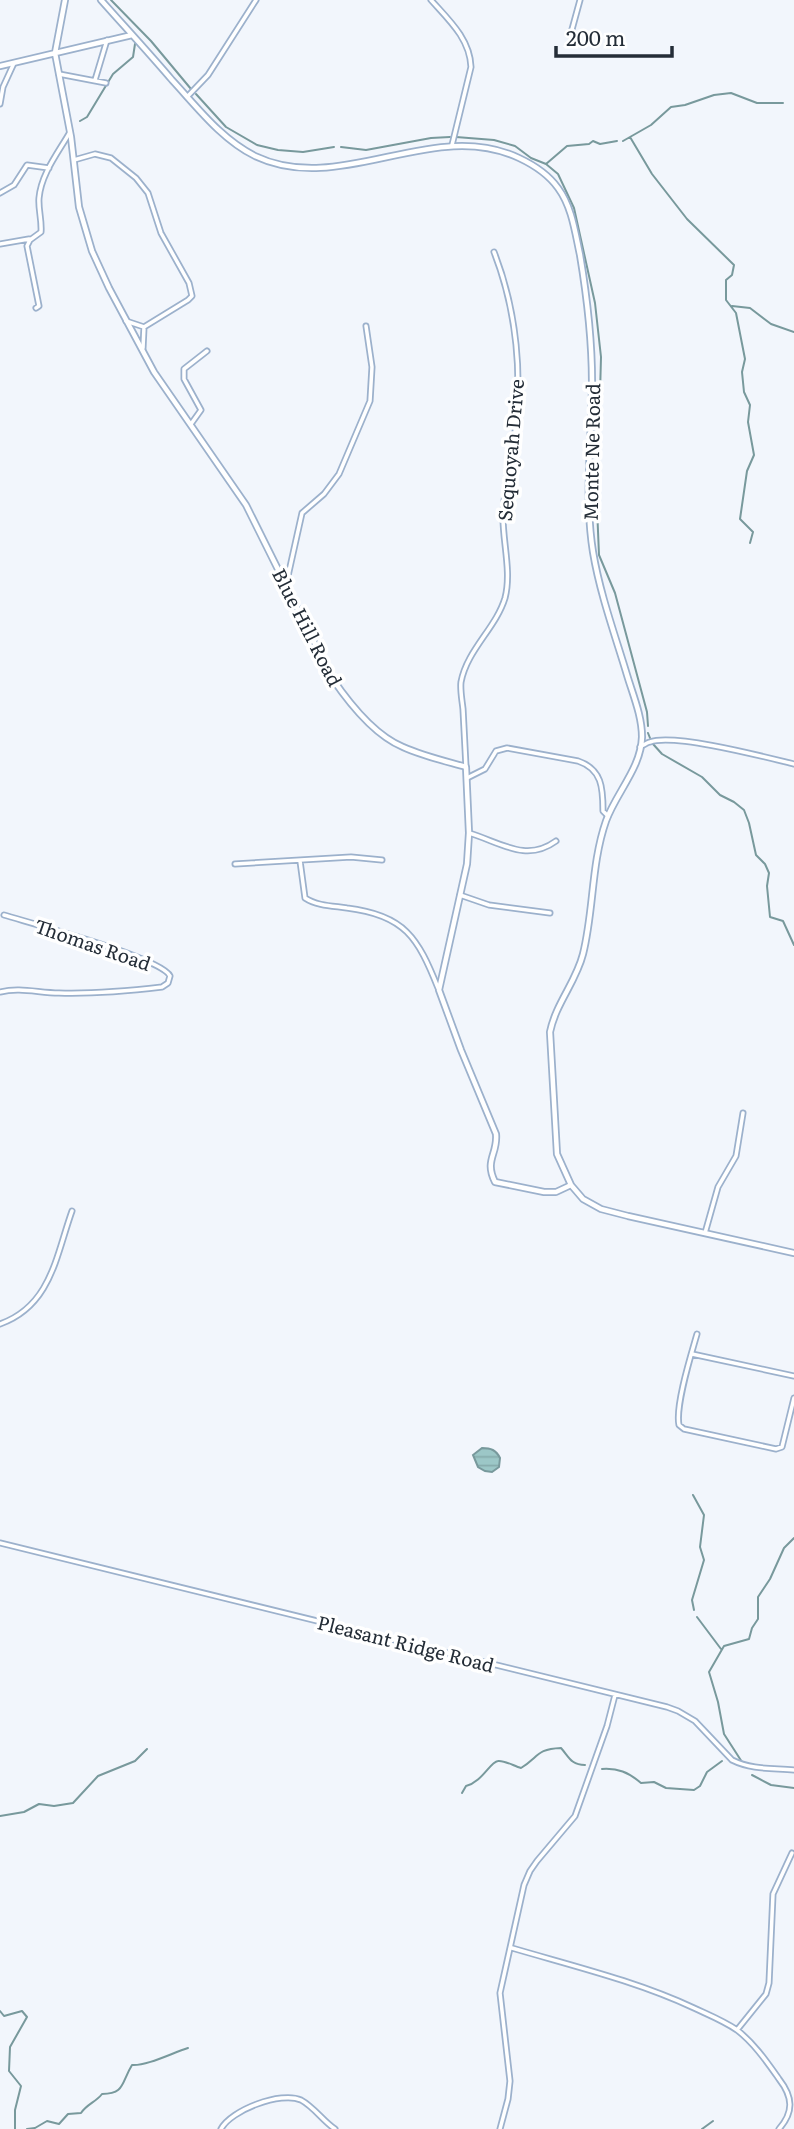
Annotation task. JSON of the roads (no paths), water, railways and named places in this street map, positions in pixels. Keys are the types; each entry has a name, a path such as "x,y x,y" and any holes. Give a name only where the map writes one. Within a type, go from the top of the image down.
{"street":[{"name":"Blue Hill Road","path":"65,0 55,53 70,132 79,207 84,229 100,271 126,321 160,382 240,494 332,678 364,716 402,747 466,767"},
{"name":"Monte Ne Road","path":"102,0 220,132 257,157 286,166 337,167 452,145 475,145 496,149 539,169 567,203 575,228 585,284 591,338 589,505 592,548 641,726 640,747 633,768 608,816 598,852 584,950 550,1032 558,1154 571,1185"},
{"path":"187,97 208,75 256,0"},
{"path":"431,0 459,32 471,54 471,67 452,145"},
{"path":"572,33 580,0"},
{"path":"0,66 132,35"},
{"path":"95,80 107,40"},
{"path":"0,104 3,87 14,63"},
{"path":"59,74 106,83"},
{"path":"36,308 39,306 27,246 31,239 41,232 40,194 50,168 70,132"},
{"path":"74,160 95,154 111,158 136,178 148,193 161,233 189,284 192,296 188,300 144,327 126,321"},
{"path":"0,193 14,185 27,165 50,168"},
{"path":"0,244 31,239"},
{"name":"Sequoyah Drive","path":"466,767 461,683 505,596 507,570 503,529 504,500 517,404 516,343 501,272 494,252"},
{"path":"286,585 302,513 324,494 339,474 370,401 372,366 366,326"},
{"path":"143,351 144,327"},
{"path":"191,424 201,410 184,379 184,369 207,351"},
{"path":"640,747 657,741 696,744 794,764"},
{"path":"467,778 485,769 496,751 507,748 578,761 587,764 599,775 603,811 608,816"},
{"path":"439,990 467,864 469,833 466,767"},
{"path":"469,833 523,852 537,851 556,841"},
{"path":"236,864 351,857 382,860"},
{"path":"300,861 305,898 325,905 368,910 404,928 414,937 426,958 496,1134 489,1171 495,1182 544,1192 556,1192 571,1185 583,1199 601,1209 794,1253"},
{"path":"460,895 489,905 550,914"},
{"name":"Thomas Road","path":"0,992 114,992 162,987 168,983 170,976 164,968 140,957 4,915"},
{"path":"705,1233 718,1187 736,1156 743,1113"},
{"path":"0,1324 26,1310 46,1287 72,1211"},
{"path":"697,1334 677,1419 684,1429 776,1449 782,1447 794,1398"},
{"path":"692,1354 794,1376"},
{"name":"Pleasant Ridge Road","path":"0,1543 667,1707 687,1715 739,1764 751,1768 794,1770"},
{"path":"500,2129 510,2081 500,1993 524,1885 530,1871 575,1816 607,1726 615,1695"},
{"path":"737,2030 766,1994 770,1975 770,1910 773,1894 792,1853"},
{"path":"512,1948 638,1984 737,2030 758,2050 791,2096 794,2105 790,2118 779,2129"},
{"path":"221,2129 230,2117 242,2110 284,2098 295,2098 304,2102 335,2129"}],"water":[{"path":"482,1448 493,1450 500,1458 499,1467 492,1472 478,1467 473,1455"}],"waterway":[{"path":"111,0 151,41 191,89"},
{"path":"80,121 87,117 113,74 133,57 135,44"},
{"path":"623,141 651,125 671,107 714,95 731,93 757,103 783,103"},
{"path":"196,94 226,127 257,145 303,152 334,147"},
{"path":"341,147 366,150 450,137"},
{"path":"456,137 494,140 515,146 531,158 546,164 558,174 574,208 595,303 601,357 597,507 599,555 615,593 647,712 648,726"},
{"path":"630,137 652,174 687,219 734,265 732,275 726,280 726,300 736,313 745,359 742,372 744,392 750,405 748,422 754,455 747,471 740,519 753,532 750,543"},
{"path":"546,164 567,146 589,144 593,141 600,144 617,141"},
{"path":"732,306 750,308 771,324 794,332"},
{"path":"648,733 650,738"},
{"path":"653,744 662,754 702,777 720,795 744,810 756,855 769,873 767,886 770,917 783,921 794,945"},
{"path":"693,1495 704,1515 700,1547 704,1560 692,1600 694,1610"},
{"path":"742,1762 724,1734 709,1672 724,1646 749,1639 758,1619 758,1597 770,1579 784,1548 794,1538"},
{"path":"697,1617 721,1649"},
{"path":"462,1793 466,1786 477,1781 498,1761 521,1768 542,1752 561,1748 573,1762 585,1765"},
{"path":"0,1816 24,1812 39,1804 54,1806 73,1803 98,1776 135,1761 147,1749"},
{"path":"602,1769 623,1772 641,1783 654,1782 666,1788 694,1790 700,1786 707,1772 722,1761"},
{"path":"752,1775 771,1785 794,1788"},
{"path":"0,2011 4,2016 22,2011 27,2017 10,2047 9,2071 21,2086 15,2110 15,2129"},
{"path":"27,2129 47,2121 59,2124 68,2114 81,2113 102,2094 119,2090 132,2065 188,2048"},
{"path":"702,2129 713,2121"}]}
